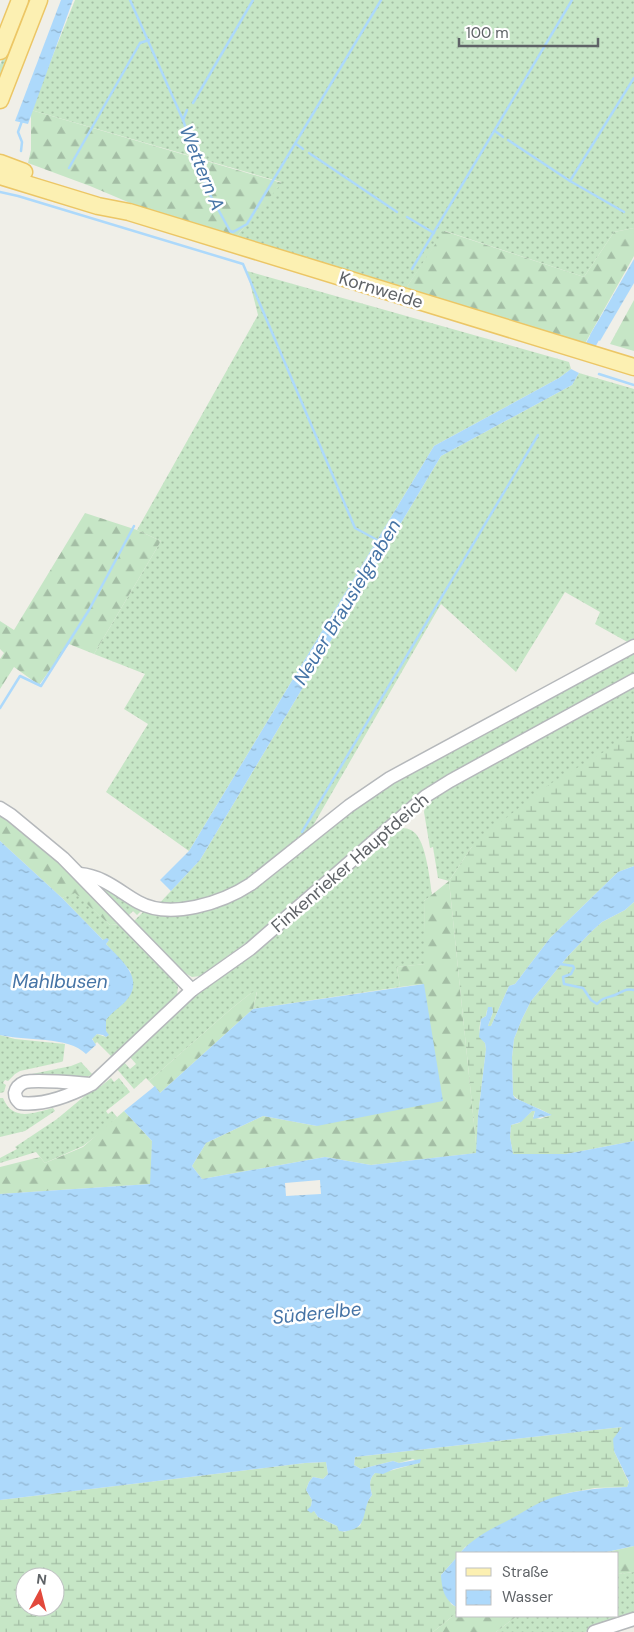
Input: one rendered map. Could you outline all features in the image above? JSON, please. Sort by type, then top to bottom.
[{"type":"main road","points":[[0,51],[20,0]]},
{"type":"main road","points":[[0,100],[39,0]]},
{"type":"main road","points":[[0,151],[23,172]]},
{"type":"main road","name":"Kornweide","points":[[0,163],[100,198],[129,212]]},
{"type":"main road","name":"Kornweide","points":[[0,176],[98,206],[129,212],[634,367]]},
{"type":"street","name":"Finkenrieker Hauptdeich","points":[[80,874],[97,877],[138,902],[154,909],[188,908],[218,900],[251,884],[349,806],[390,778],[634,646]]},
{"type":"street","name":"Finkenrieker Hauptdeich","points":[[92,1084],[30,1081],[19,1086],[15,1095],[16,1100],[20,1103],[37,1103],[75,1093],[92,1084],[192,990],[250,949],[426,796],[634,680]]},
{"type":"street","points":[[0,808],[64,858],[192,990]]},
{"type":"street","points":[[594,1632],[634,1619]]},
{"type":"green space","points":[[25,0],[33,0],[0,87],[0,65]]},
{"type":"green space","points":[[75,0],[634,0],[634,228],[614,232],[584,277],[445,231],[404,291],[237,236],[281,182],[31,110]]},
{"type":"green space","points":[[31,110],[282,183],[235,238],[142,208],[28,163],[31,150]]},
{"type":"green space","points":[[634,228],[634,256],[583,347],[404,291],[444,231],[584,277],[614,232]]},
{"type":"green space","points":[[247,271],[569,362],[571,369],[559,378],[434,446],[189,851],[106,792],[148,724],[124,709],[145,674],[94,654],[161,541],[137,530],[258,315]]},
{"type":"green space","points":[[634,300],[634,351],[610,344]]},
{"type":"green space","points":[[579,373],[634,389],[634,640],[631,644],[595,624],[600,612],[565,592],[516,672],[441,604],[303,843],[218,900],[154,909],[200,860],[441,456],[572,385]]},
{"type":"green space","points":[[85,513],[137,530],[161,541],[94,654],[69,644],[39,685],[14,667],[0,689],[0,659],[4,653],[0,649],[0,621],[14,630]]},
{"type":"green space","points":[[634,649],[634,675],[393,816],[257,935],[200,976],[192,977],[183,972],[181,973],[132,923],[146,909],[211,906],[356,805],[419,767],[468,743]]},
{"type":"green space","points":[[634,684],[634,735],[471,848],[449,881],[438,878],[433,847],[430,848],[424,812],[426,801]]},
{"type":"green space","points":[[634,734],[634,866],[618,872],[550,938],[515,984],[509,986],[491,1026],[488,1026],[493,1012],[487,1010],[486,1016],[481,1019],[481,1038],[485,1043],[486,1049],[478,1116],[477,1153],[449,881],[471,848],[493,828],[550,784]]},
{"type":"green space","points":[[0,815],[54,855],[120,924],[110,925],[75,893],[62,898],[0,841]]},
{"type":"green space","points":[[396,829],[412,831],[419,838],[427,862],[432,895],[424,901],[426,964],[397,967],[400,987],[253,1009],[257,992],[251,993],[149,1081],[146,1078],[134,1089],[116,1068],[124,1062],[130,1069],[136,1064],[130,1057],[174,1013]]},
{"type":"green space","points":[[449,881],[477,1153],[371,1165],[325,1157],[202,1179],[192,1166],[206,1143],[263,1116],[317,1126],[423,984],[400,987],[397,967],[425,964],[424,901]]},
{"type":"green space","points":[[96,882],[144,908],[137,915],[133,911],[127,917]]},
{"type":"green space","points":[[75,892],[110,925],[120,924],[174,980],[178,987],[177,995],[112,1057],[97,1042],[95,1044],[92,1038],[97,1034],[106,1037],[108,1035],[106,1020],[131,972],[106,944],[109,940],[103,940],[62,898]]},
{"type":"green space","points":[[634,902],[634,1141],[566,1154],[513,1154],[510,1137],[511,1125],[519,1123],[532,1111],[535,1111],[533,1117],[540,1119],[551,1115],[520,1101],[513,1095],[512,1057],[514,1039],[522,1019],[531,1001],[568,956],[602,922],[625,910]]},
{"type":"green space","points":[[257,991],[253,1009],[160,1093],[149,1081],[231,1009],[251,993]]},
{"type":"green space","points":[[0,1035],[15,1039],[65,1044],[63,1061],[20,1071],[8,1081],[5,1080],[3,1083],[6,1085],[4,1092],[0,1093]]},
{"type":"green space","points":[[81,1062],[92,1074],[86,1078],[32,1074],[71,1066]]},
{"type":"green space","points":[[111,1078],[114,1082],[119,1078],[130,1092],[106,1111],[108,1114],[112,1111],[117,1117],[108,1127],[83,1146],[45,1163],[36,1152],[0,1163],[0,1158],[17,1149],[15,1147],[57,1119],[99,1084],[101,1086]]},
{"type":"green space","points":[[0,1098],[3,1098],[7,1106],[18,1113],[31,1113],[53,1108],[55,1111],[25,1131],[0,1137]]},
{"type":"green space","points":[[124,1111],[152,1141],[151,1184],[0,1194],[0,1167],[40,1157],[45,1163],[83,1147]]},
{"type":"green space","points":[[622,1427],[614,1451],[629,1483],[627,1487],[595,1488],[568,1493],[542,1502],[465,1547],[461,1552],[456,1552],[456,1558],[441,1575],[451,1604],[456,1607],[456,1614],[433,1632],[0,1632],[0,1500],[326,1462],[328,1474],[323,1479],[313,1477],[306,1490],[312,1500],[311,1506],[318,1517],[337,1526],[344,1532],[360,1526],[366,1506],[372,1495],[370,1481],[375,1473],[420,1463],[413,1459],[399,1463],[393,1461],[361,1469],[354,1465],[355,1457]]},
{"type":"green space","points":[[634,1546],[634,1572],[619,1574],[619,1552],[607,1552]]},
{"type":"green space","points":[[634,1572],[634,1615],[585,1632],[496,1632],[516,1617],[619,1617],[619,1574]]},
{"type":"green space","points":[[456,1614],[456,1617],[516,1617],[496,1632],[433,1632]]},
{"type":"water","points":[[61,0],[73,0],[28,124],[15,121]]},
{"type":"water","points":[[634,259],[634,283],[600,341],[590,335]]},
{"type":"water","points":[[571,369],[579,373],[572,385],[441,456],[200,860],[171,891],[160,880],[189,851],[434,446],[559,378]]},
{"type":"water","name":"Mahlbusen","points":[[0,841],[62,898],[103,940],[107,938],[109,940],[106,944],[130,971],[133,986],[130,995],[106,1020],[106,1031],[109,1035],[106,1037],[97,1034],[92,1039],[96,1045],[86,1054],[69,1044],[0,1035]]},
{"type":"water","name":"Süderelbe","points":[[634,866],[634,902],[625,910],[602,922],[568,956],[531,1001],[522,1019],[514,1039],[512,1057],[513,1095],[515,1098],[552,1115],[533,1119],[535,1111],[532,1111],[521,1122],[511,1125],[510,1137],[513,1154],[566,1154],[634,1141],[634,1546],[607,1552],[461,1552],[482,1535],[551,1498],[572,1492],[627,1487],[629,1482],[614,1451],[613,1439],[622,1427],[355,1457],[354,1465],[361,1469],[393,1461],[399,1463],[421,1459],[420,1463],[394,1469],[383,1474],[375,1473],[370,1481],[372,1495],[361,1523],[354,1529],[345,1531],[339,1531],[337,1526],[318,1517],[314,1511],[311,1513],[307,1510],[311,1506],[312,1500],[306,1490],[309,1482],[313,1477],[323,1479],[328,1474],[326,1462],[0,1500],[0,1194],[150,1184],[152,1141],[124,1111],[155,1086],[160,1093],[253,1009],[424,984],[443,1101],[317,1126],[263,1116],[206,1143],[192,1166],[202,1179],[325,1157],[371,1165],[476,1153],[478,1116],[486,1049],[485,1043],[479,1037],[481,1019],[486,1016],[488,1007],[492,1007],[493,1012],[488,1026],[491,1026],[509,986],[515,984],[550,938],[618,872]]},
{"type":"water","points":[[456,1558],[456,1607],[445,1594],[441,1575]]},
{"type":"pier","points":[[320,1180],[321,1194],[286,1196],[285,1183]]},
{"type":"waterway","name":"Wettern A","points":[[130,0],[183,120],[208,191],[230,231],[233,232],[247,224],[381,0]]},
{"type":"waterway","points":[[193,103],[253,0]]},
{"type":"waterway","points":[[412,269],[572,0]]},
{"type":"waterway","points":[[69,168],[140,43],[149,40]]},
{"type":"waterway","points":[[570,181],[634,78]]},
{"type":"waterway","name":"Wettern A","points":[[183,120],[187,110]]},
{"type":"waterway","points":[[21,151],[22,142],[18,132],[22,121]]},
{"type":"waterway","points":[[495,131],[503,137]]},
{"type":"waterway","points":[[508,140],[570,181],[624,212]]},
{"type":"waterway","points":[[296,144],[303,149]]},
{"type":"waterway","points":[[309,153],[397,212]]},
{"type":"waterway","points":[[0,192],[243,264],[355,528],[379,541]]},
{"type":"waterway","points":[[407,217],[434,233]]},
{"type":"waterway","name":"Neuer Brausielgraben","points":[[590,346],[600,328]]},
{"type":"waterway","points":[[599,374],[634,385]]},
{"type":"waterway","points":[[302,832],[538,435]]},
{"type":"waterway","points":[[0,708],[20,676],[41,686],[89,610],[134,526]]},
{"type":"waterway","points":[[560,964],[573,966],[574,968],[571,974],[563,977],[564,984],[583,988],[591,1000],[597,1004],[603,999],[624,991],[634,990]]}]
